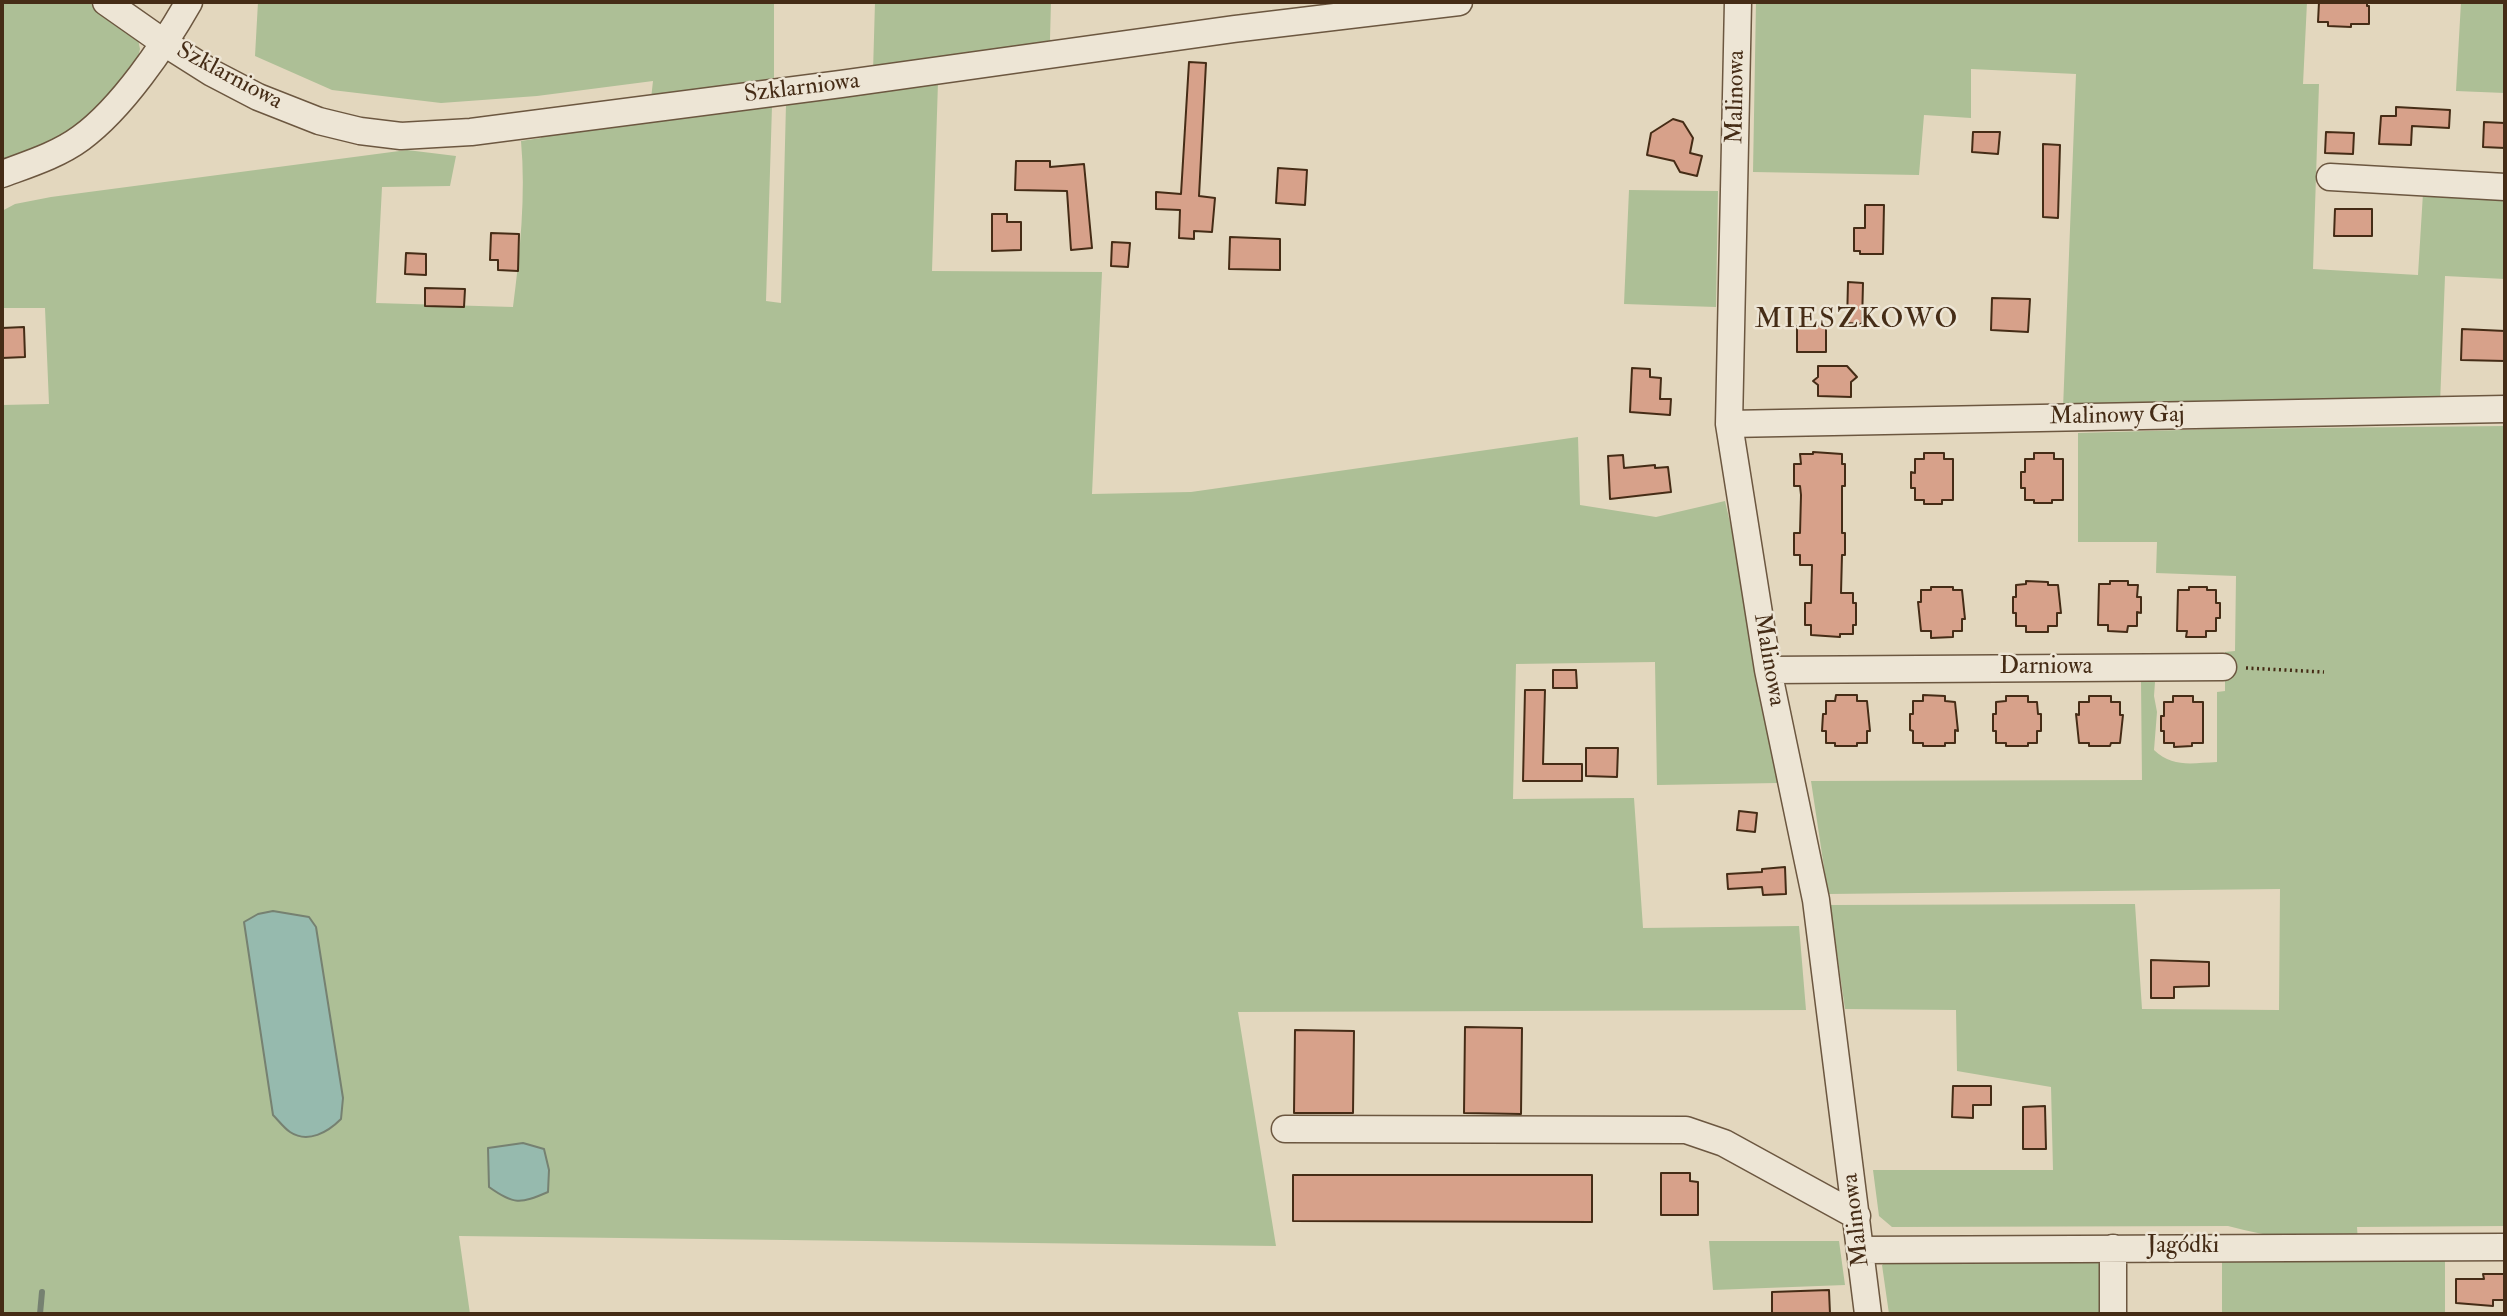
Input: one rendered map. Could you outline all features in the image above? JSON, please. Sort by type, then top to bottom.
[{"type":"street","name":"Szklarniowa","points":[[106,2],[212,73],[258,97],[319,121],[360,131],[401,136],[434,136],[841,84],[1234,29],[1459,2]]},
{"type":"street","points":[[2,174],[54,154],[81,138],[106,116],[131,88],[189,2]]},
{"type":"street","name":"Malinowa","points":[[1738,2],[1729,424],[1768,670],[1816,900],[1868,1314]]},
{"type":"street","points":[[2330,177],[2505,187]]},
{"type":"street","name":"Malinowy Gaj","points":[[1729,424],[2505,409]]},
{"type":"street","name":"Darniowa","points":[[1768,670],[2223,667]]},
{"type":"street","points":[[1285,1129],[1686,1130],[1724,1143],[1857,1216]]},
{"type":"street","name":"Jagódki","points":[[1860,1250],[2505,1247]]},
{"type":"street","points":[[2113,1248],[2113,1314]]},
{"type":"path","points":[[2223,667],[2324,672]]},
{"type":"green space","points":[[2,2],[88,2],[131,31],[138,39],[140,49],[137,61],[97,111],[55,141],[2,163]]},
{"type":"green space","points":[[258,2],[774,2],[774,85],[651,99],[653,81],[537,96],[441,103],[332,90],[255,56]]},
{"type":"green space","points":[[875,2],[1051,2],[1050,39],[1055,48],[873,72]]},
{"type":"green space","points":[[1756,2],[2307,2],[2303,84],[2319,84],[2313,269],[2418,275],[2423,193],[2505,197],[2505,279],[2445,276],[2440,404],[2063,409],[2076,74],[1971,69],[1971,118],[1924,115],[1919,175],[1753,172]]},
{"type":"green space","points":[[2461,2],[2505,2],[2505,93],[2456,91]]},
{"type":"green space","points":[[938,82],[932,271],[1102,272],[1092,494],[1191,492],[1578,437],[1580,505],[1656,517],[1725,501],[1752,618],[1778,783],[1657,785],[1655,662],[1516,664],[1513,799],[1634,798],[1643,928],[1799,926],[1806,1010],[1238,1012],[1276,1246],[459,1236],[470,1314],[2,1314],[2,405],[49,404],[45,308],[2,308],[2,211],[15,204],[51,197],[407,150],[456,156],[450,186],[382,187],[376,303],[513,307],[523,203],[521,141],[541,138],[541,131],[772,106],[766,301],[781,303],[786,104]]},
{"type":"green space","points":[[1629,190],[1718,191],[1716,307],[1624,304]]},
{"type":"green space","points":[[2505,426],[2505,1226],[2357,1227],[2358,1241],[2292,1238],[2228,1226],[1892,1227],[1879,1216],[1873,1170],[2053,1170],[2051,1087],[1957,1071],[1956,1010],[1845,1009],[1830,905],[2135,904],[2142,1009],[2279,1010],[2280,889],[1828,894],[1811,781],[2142,780],[2141,681],[2155,682],[2157,712],[2154,750],[2176,762],[2217,762],[2217,692],[2225,691],[2225,652],[2235,651],[2236,576],[2156,573],[2157,542],[2078,542],[2078,433]]},
{"type":"green space","points":[[1709,1241],[1839,1241],[1845,1285],[1713,1290]]},
{"type":"green space","points":[[2445,1254],[2445,1314],[2222,1314],[2222,1255]]},
{"type":"green space","points":[[2095,1255],[2103,1263],[2103,1314],[1889,1314],[1882,1265],[1894,1256]]},
{"type":"water","points":[[273,911],[309,917],[316,927],[343,1098],[341,1119],[324,1132],[311,1137],[290,1132],[273,1115],[244,922],[258,914]]},
{"type":"water","points":[[523,1143],[544,1149],[549,1170],[548,1192],[517,1201],[489,1187],[488,1148]]},
{"type":"building","points":[[2319,2],[2367,2],[2369,24],[2351,24],[2351,27],[2328,26],[2328,22],[2318,22]]},
{"type":"building","points":[[1189,62],[1206,63],[1199,196],[1215,198],[1212,232],[1194,231],[1194,239],[1179,238],[1180,210],[1156,209],[1156,192],[1181,194]]},
{"type":"building","points":[[2396,107],[2450,110],[2449,128],[2412,126],[2411,145],[2379,144],[2381,116],[2396,116]]},
{"type":"building","points":[[1673,119],[1683,122],[1693,138],[1690,153],[1702,156],[1697,176],[1680,172],[1674,161],[1647,155],[1651,133]]},
{"type":"building","points":[[2484,122],[2505,123],[2505,148],[2483,147]]},
{"type":"building","points":[[1973,132],[2000,132],[1998,154],[1972,152]]},
{"type":"building","points":[[2326,132],[2354,133],[2353,154],[2325,153]]},
{"type":"building","points":[[2043,144],[2060,145],[2058,218],[2043,217]]},
{"type":"building","points":[[1016,161],[1050,161],[1050,167],[1084,164],[1092,248],[1071,250],[1067,191],[1015,190]]},
{"type":"building","points":[[1278,168],[1307,170],[1305,205],[1276,203]]},
{"type":"building","points":[[1865,205],[1884,205],[1883,254],[1860,254],[1860,251],[1854,251],[1854,228],[1865,228]]},
{"type":"building","points":[[2335,209],[2372,209],[2372,236],[2334,236]]},
{"type":"building","points":[[992,214],[1007,214],[1007,222],[1021,222],[1021,250],[992,251]]},
{"type":"building","points":[[491,233],[519,234],[518,271],[498,270],[498,260],[490,260]]},
{"type":"building","points":[[1230,237],[1280,239],[1280,270],[1229,269]]},
{"type":"building","points":[[1112,242],[1130,243],[1128,267],[1111,266]]},
{"type":"building","points":[[406,253],[426,254],[426,275],[405,274]]},
{"type":"building","points":[[1848,282],[1863,283],[1862,324],[1847,323]]},
{"type":"building","points":[[425,288],[465,289],[464,307],[425,306]]},
{"type":"building","points":[[1992,298],[2030,299],[2028,332],[1991,330]]},
{"type":"building","points":[[1797,326],[1826,326],[1826,352],[1797,352]]},
{"type":"building","points":[[24,327],[25,357],[2,358],[2,328]]},
{"type":"building","points":[[2462,329],[2505,331],[2505,361],[2461,360]]},
{"type":"building","points":[[1818,366],[1847,366],[1857,377],[1851,382],[1851,397],[1818,396],[1818,385],[1813,381],[1818,377]]},
{"type":"building","points":[[1632,368],[1650,369],[1650,377],[1661,378],[1660,399],[1671,399],[1670,415],[1630,412]]},
{"type":"building","points":[[1924,453],[1944,453],[1944,459],[1953,459],[1953,500],[1942,500],[1942,504],[1924,504],[1924,500],[1915,500],[1915,488],[1911,488],[1911,472],[1915,473],[1915,459],[1924,459]]},
{"type":"building","points":[[2034,453],[2054,453],[2054,459],[2063,459],[2063,500],[2034,503],[2034,500],[2025,500],[2025,488],[2021,488],[2021,472],[2025,472],[2025,459],[2034,459]]},
{"type":"building","points":[[1800,454],[1842,454],[1842,464],[1845,464],[1842,533],[1845,533],[1845,555],[1842,555],[1841,593],[1853,593],[1856,625],[1853,625],[1853,634],[1840,634],[1840,637],[1811,635],[1811,625],[1805,625],[1805,603],[1811,603],[1812,565],[1800,565],[1800,555],[1794,555],[1794,533],[1800,533],[1801,495],[1800,486],[1794,486],[1794,464],[1801,464]]},
{"type":"building","points":[[1623,455],[1624,468],[1655,465],[1655,468],[1668,467],[1671,492],[1610,499],[1608,456]]},
{"type":"building","points":[[2026,581],[2058,585],[2061,613],[2057,613],[2057,626],[2048,626],[2048,632],[2026,632],[2026,626],[2016,626],[2013,597],[2016,597],[2016,585],[2026,584]]},
{"type":"building","points":[[2110,581],[2128,581],[2128,585],[2138,585],[2137,597],[2141,597],[2141,613],[2137,612],[2137,626],[2128,626],[2127,632],[2108,631],[2108,625],[2098,625],[2099,584],[2110,584]]},
{"type":"building","points":[[1931,587],[1953,587],[1953,590],[1962,590],[1965,619],[1962,619],[1962,631],[1953,631],[1953,637],[1931,638],[1931,631],[1921,631],[1918,602],[1921,602],[1921,590],[1931,590]]},
{"type":"building","points":[[2189,587],[2216,590],[2216,603],[2220,603],[2220,618],[2216,618],[2216,631],[2206,631],[2206,637],[2186,637],[2187,631],[2177,631],[2178,590],[2189,590]]},
{"type":"building","points":[[1553,670],[1576,670],[1577,688],[1553,688]]},
{"type":"building","points":[[1525,690],[1545,690],[1543,764],[1582,764],[1582,781],[1523,781]]},
{"type":"building","points":[[1836,695],[1857,695],[1857,701],[1867,701],[1870,731],[1867,731],[1867,743],[1835,746],[1835,743],[1826,743],[1826,731],[1822,731],[1823,714],[1826,714],[1826,701],[1835,701]]},
{"type":"building","points":[[1923,695],[1945,696],[1945,701],[1955,702],[1958,731],[1955,730],[1955,743],[1923,746],[1923,743],[1913,743],[1910,714],[1913,714],[1913,701],[1923,701]]},
{"type":"building","points":[[2006,696],[2028,696],[2028,702],[2037,702],[2038,714],[2041,714],[2041,731],[2037,731],[2037,743],[2028,743],[2028,746],[2006,746],[2006,743],[1996,743],[1993,714],[1996,714],[1996,702],[2006,701]]},
{"type":"building","points":[[2089,696],[2111,696],[2111,702],[2120,702],[2120,715],[2123,715],[2120,743],[2089,746],[2089,743],[2079,743],[2076,714],[2079,715],[2079,702],[2089,702]]},
{"type":"building","points":[[2173,696],[2193,696],[2193,702],[2203,702],[2203,743],[2174,747],[2174,743],[2164,743],[2161,716],[2164,716],[2164,702],[2173,702]]},
{"type":"building","points":[[1586,748],[1618,748],[1617,777],[1586,776]]},
{"type":"building","points":[[1739,811],[1757,813],[1755,832],[1737,830]]},
{"type":"building","points":[[1785,867],[1786,894],[1763,895],[1762,887],[1728,889],[1727,874],[1762,872],[1762,869]]},
{"type":"building","points":[[2151,960],[2209,962],[2209,986],[2174,987],[2174,998],[2151,998]]},
{"type":"building","points":[[1465,1027],[1522,1028],[1521,1114],[1464,1113]]},
{"type":"building","points":[[1295,1030],[1354,1031],[1353,1113],[1294,1113]]},
{"type":"building","points":[[1953,1086],[1991,1086],[1991,1105],[1973,1105],[1973,1118],[1952,1117]]},
{"type":"building","points":[[2045,1106],[2046,1149],[2023,1149],[2023,1107]]},
{"type":"building","points":[[1661,1173],[1690,1173],[1690,1181],[1698,1182],[1698,1215],[1661,1215]]},
{"type":"building","points":[[1293,1175],[1592,1175],[1592,1222],[1293,1221]]},
{"type":"building","points":[[2483,1274],[2505,1274],[2505,1300],[2493,1300],[2493,1306],[2456,1303],[2456,1279],[2484,1279]]},
{"type":"building","points":[[1829,1290],[1830,1314],[1772,1314],[1772,1292]]},
{"type":"waterway","points":[[40,1314],[42,1292]]},
{"type":"district","name":"MIESZKOWO","points":[[1857,321]]}]
